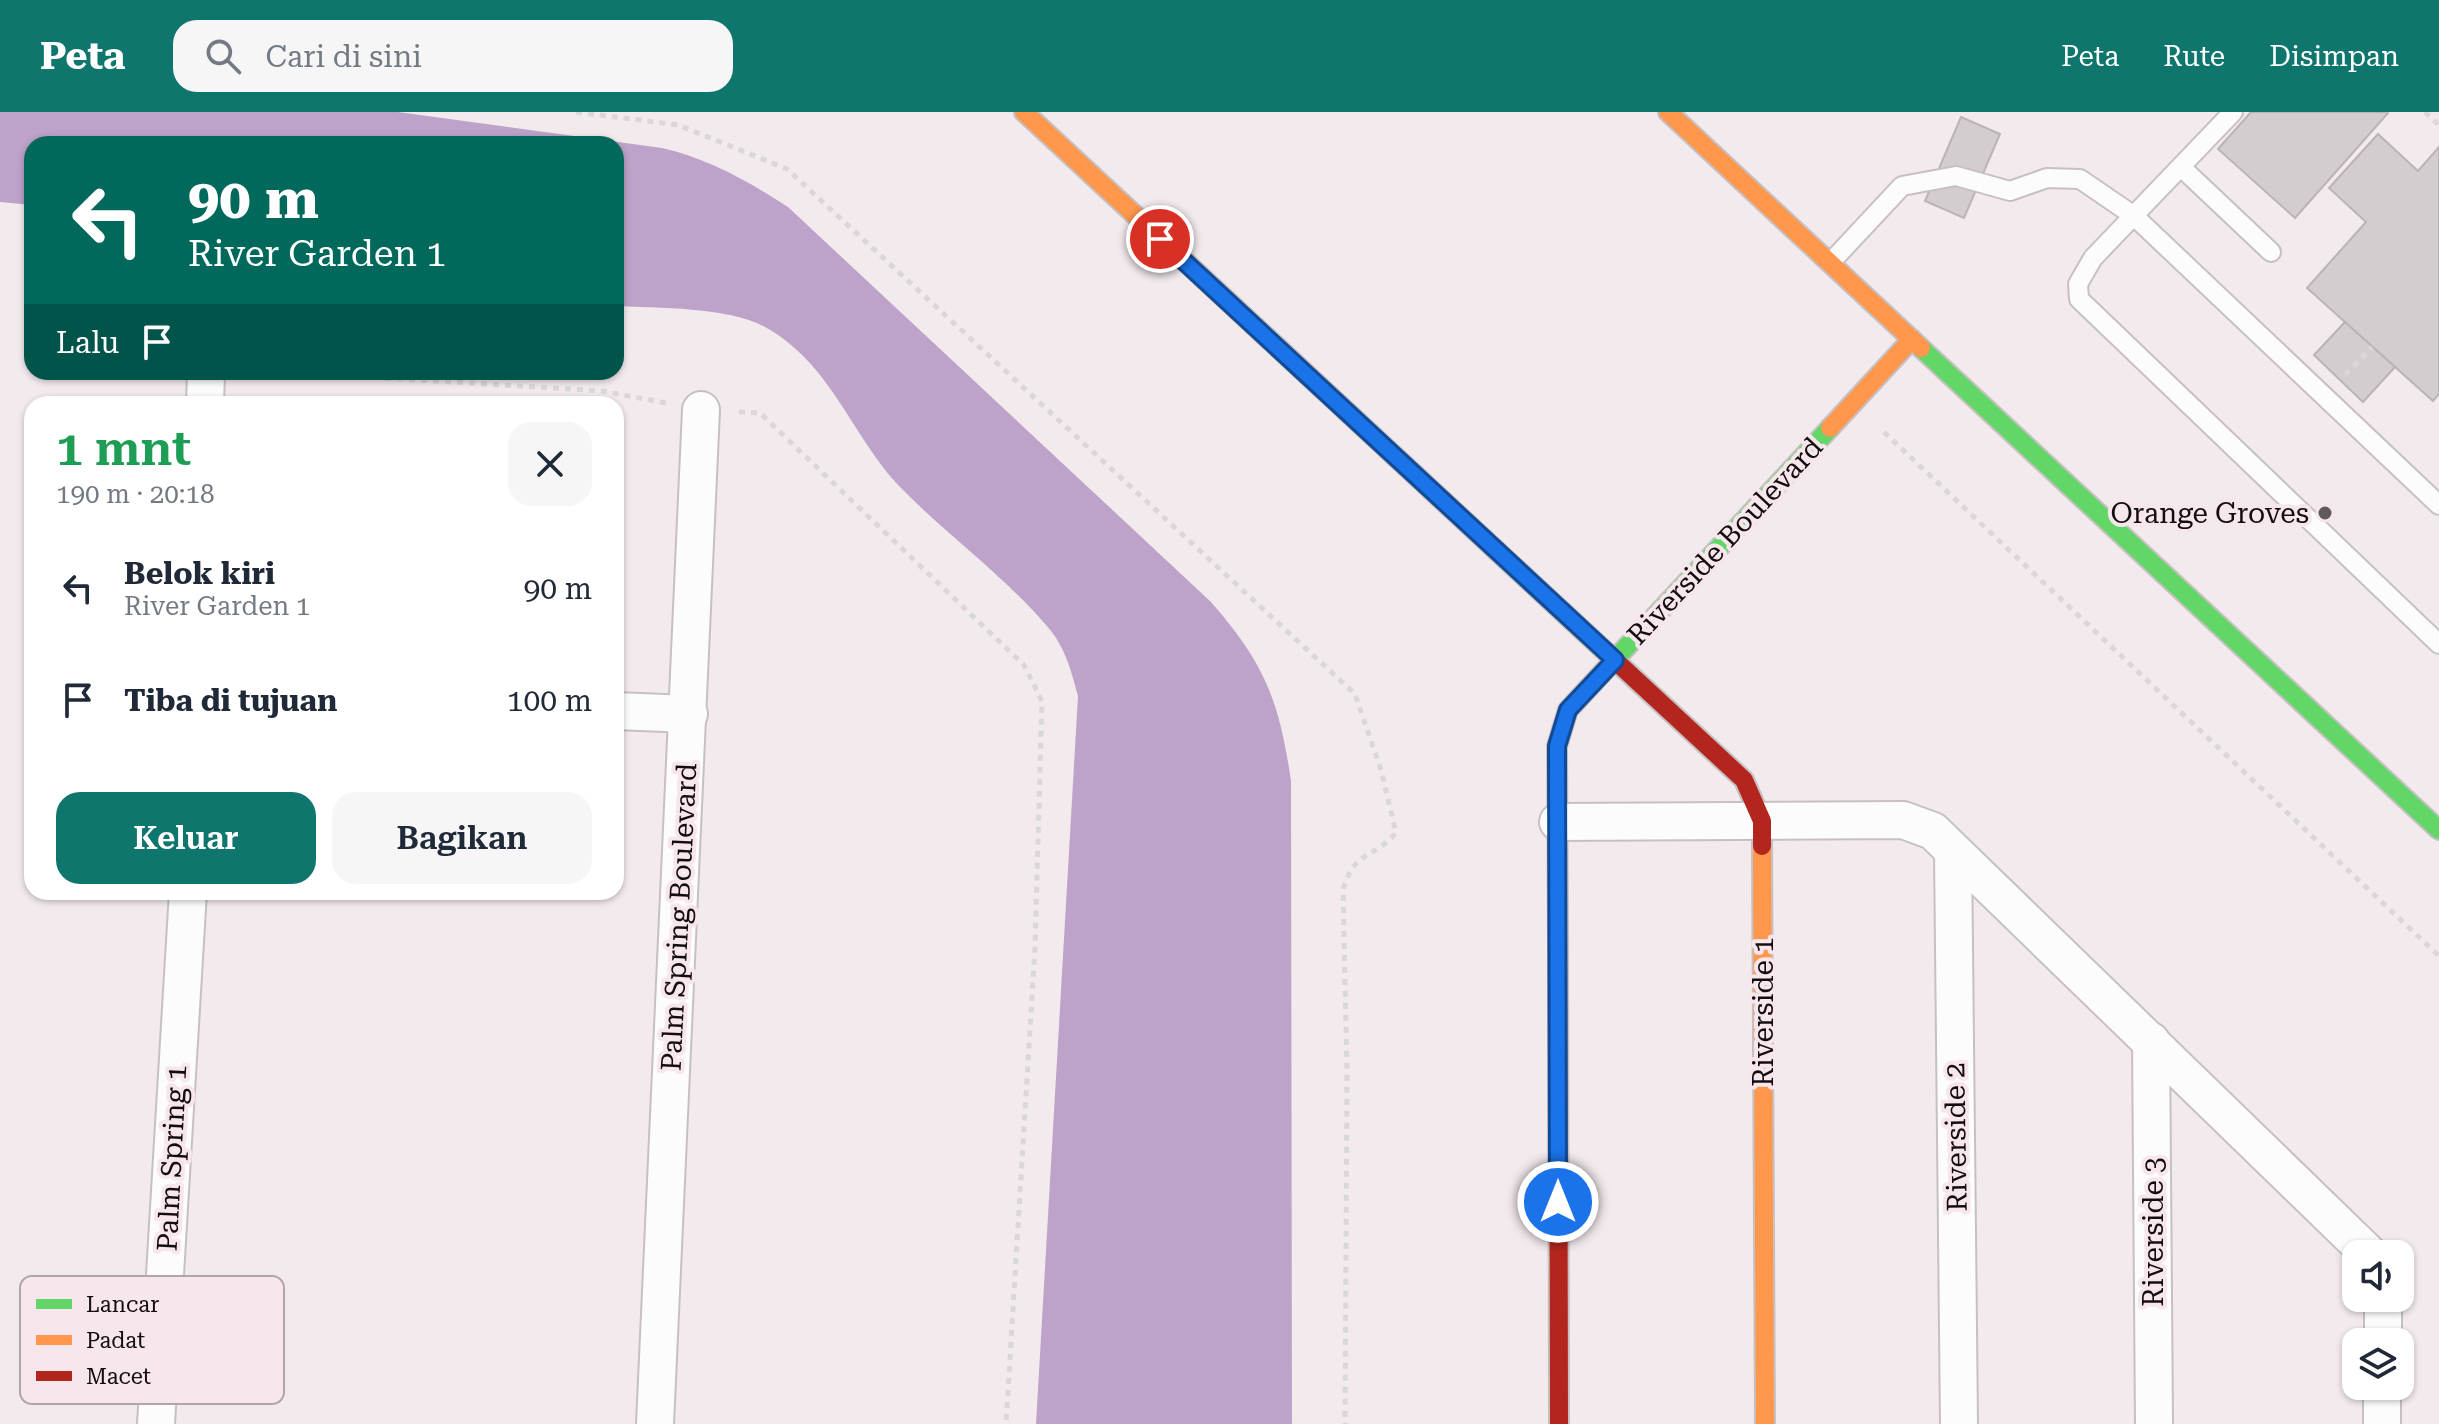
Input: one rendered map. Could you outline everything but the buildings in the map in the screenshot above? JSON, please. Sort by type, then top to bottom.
[{"type":"street","name":"Riverside 1","points":[[1024,112],[1744,780],[1762,821],[1765,1424]]},
{"type":"street","points":[[1668,112],[2439,830]]},
{"type":"street","name":"Riverside Boulevard","points":[[1559,1424],[1557,746],[1568,710],[1912,339]]},
{"type":"street","name":"Palm Spring Boulevard","points":[[655,1424],[701,410]]},
{"type":"street","points":[[624,711],[689,714]]},
{"type":"street","points":[[1558,822],[1903,820],[1933,831],[2355,1240]]},
{"type":"street","name":"Riverside 2","points":[[1953,851],[1959,1424]]},
{"type":"street","name":"Palm Spring 1","points":[[165,1276],[188,900]]},
{"type":"street","name":"Riverside 3","points":[[2151,1041],[2154,1424]]},
{"type":"street","points":[[2382,1400],[2382,1424]]},
{"type":"street","name":"Palm Spring 1","points":[[156,1424],[157,1404]]},
{"type":"lane","points":[[2233,112],[2082,273],[2079,299],[2439,644]]},
{"type":"lane","points":[[2181,167],[2271,252]]},
{"type":"lane","points":[[1830,263],[1902,186],[1956,176],[2010,191],[2047,178],[2080,179],[2134,216],[2439,505]]},
{"type":"path","points":[[576,112],[678,125],[787,169],[1355,694],[1381,770],[1396,833],[1383,848],[1365,854],[1349,868],[1343,890],[1347,1071],[1345,1424]]},
{"type":"path","points":[[2425,112],[2439,125]]},
{"type":"path","points":[[2326,397],[2372,347]]},
{"type":"path","points":[[419,380],[603,391],[701,410],[760,413],[1024,665],[1039,691],[1044,737],[1035,947],[1006,1424]]},
{"type":"path","points":[[1852,403],[2439,956]]},
{"type":"shaded area","points":[[0,112],[398,112],[574,136],[24,136],[24,204],[0,202]]},
{"type":"shaded area","points":[[624,143],[662,148],[712,165],[788,207],[1211,602],[1257,665],[1275,705],[1291,781],[1292,1424],[1036,1424],[1078,696],[1070,668],[1053,633],[1029,607],[901,488],[807,360],[788,342],[750,320],[693,310],[624,306]]},
{"type":"traffic: fast","points":[[1921,348],[2439,830]]},
{"type":"traffic: fast","points":[[1558,937],[1557,746],[1568,710],[1830,428]]},
{"type":"traffic: slow","points":[[1024,112],[1498,552]]},
{"type":"traffic: slow","points":[[1668,112],[1921,348]]},
{"type":"traffic: slow","points":[[1830,428],[1912,339]]},
{"type":"traffic: slow","points":[[1762,846],[1765,1424]]},
{"type":"traffic: jam","points":[[1498,552],[1744,780],[1762,821],[1762,846]]},
{"type":"traffic: jam","points":[[1558,937],[1559,1424]]},
{"type":"place","name":"Orange Groves","points":[[2325,513]]},
{"type":"route","points":[[1160,239],[1615,660],[1568,710],[1557,746],[1558,1202]]}]
